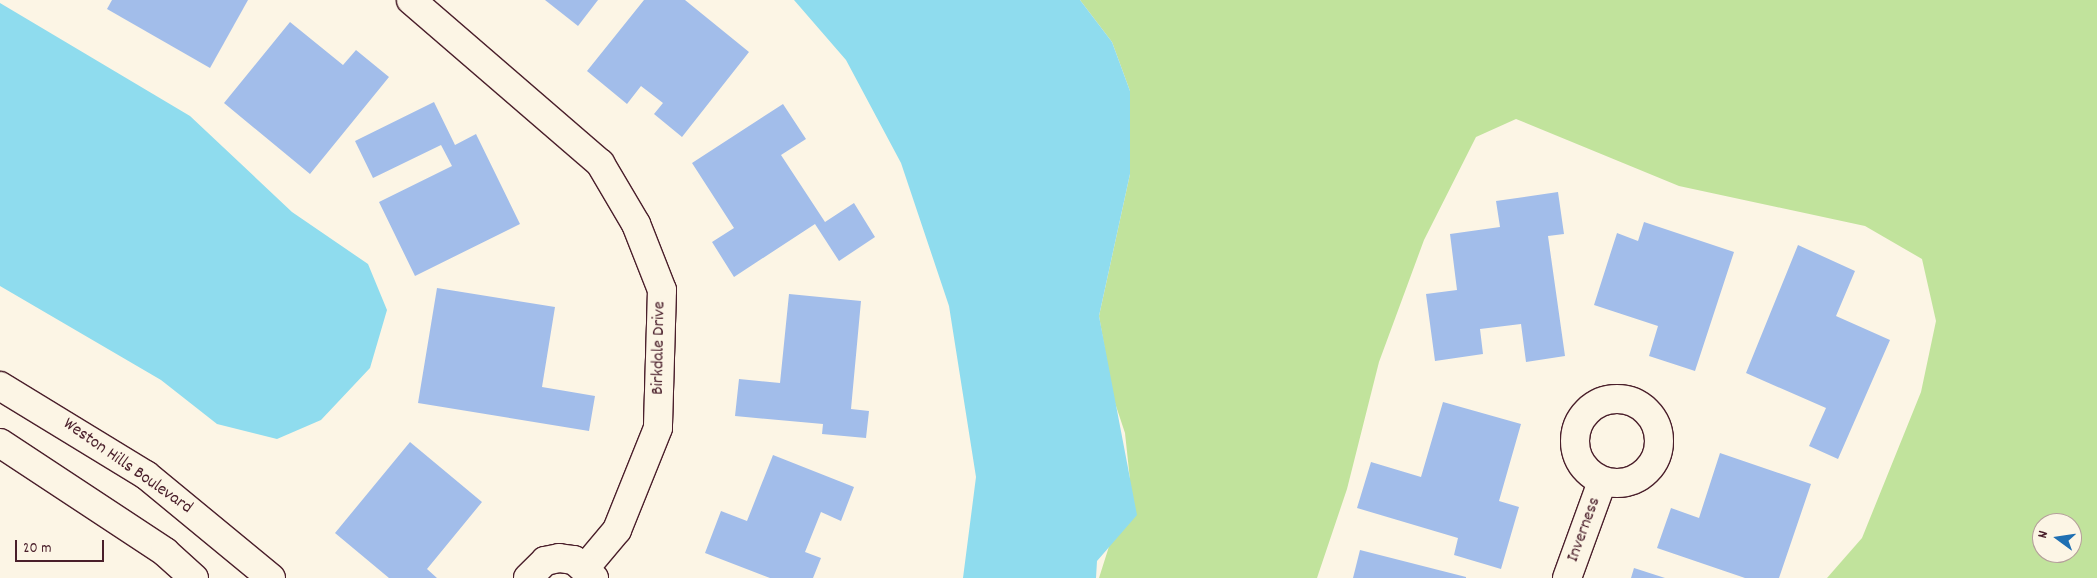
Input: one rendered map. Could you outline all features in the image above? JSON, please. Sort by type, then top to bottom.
[{"type":"street","name":"Birkdale Drive","points":[[411,0],[600,163],[636,224],[662,290],[658,428],[617,530],[590,573],[559,558],[545,561],[528,578]]},
{"type":"street","name":"Weston Hills Boulevard","points":[[0,386],[146,475],[271,578]]},
{"type":"street","points":[[0,444],[165,552],[194,578]]},
{"type":"street","name":"Inverness","points":[[1567,578],[1602,482]]},
{"type":"green space","points":[[1080,0],[2097,0],[2097,578],[1827,578],[1862,538],[1921,392],[1936,321],[1922,259],[1865,226],[1679,186],[1516,119],[1476,137],[1424,240],[1379,362],[1347,489],[1317,578],[1099,578],[1130,480],[1125,433],[1113,397],[1099,316],[1130,174],[1130,91],[1112,42]]},
{"type":"water","points":[[794,0],[1080,0],[1112,42],[1130,91],[1130,174],[1099,316],[1137,515],[1097,561],[1096,578],[963,578],[976,477],[949,306],[901,163],[846,60]]},
{"type":"water","points":[[0,3],[190,116],[292,212],[368,264],[387,310],[370,368],[321,420],[277,439],[217,424],[161,380],[0,286]]},
{"type":"building","points":[[112,0],[248,0],[210,68],[107,9]]},
{"type":"building","points":[[545,0],[598,0],[578,26]]},
{"type":"building","points":[[644,0],[685,0],[749,52],[682,137],[654,114],[663,103],[641,86],[627,104],[587,71]]},
{"type":"building","points":[[290,22],[343,65],[356,50],[389,77],[310,174],[224,103]]},
{"type":"building","points":[[434,102],[455,145],[476,134],[520,224],[415,276],[379,202],[452,166],[441,145],[373,178],[355,141]]},
{"type":"building","points":[[783,104],[806,139],[781,155],[825,222],[854,203],[875,237],[839,261],[815,224],[734,277],[712,242],[734,228],[692,163]]},
{"type":"building","points":[[1558,192],[1564,234],[1548,236],[1565,356],[1526,362],[1521,324],[1480,329],[1483,354],[1435,361],[1426,294],[1457,290],[1450,234],[1500,227],[1496,201]]},
{"type":"building","points":[[1644,222],[1734,252],[1695,371],[1649,356],[1658,326],[1594,305],[1617,233],[1638,241]]},
{"type":"building","points":[[1798,245],[1855,271],[1836,316],[1890,340],[1838,459],[1809,446],[1826,408],[1746,373]]},
{"type":"building","points":[[437,288],[555,307],[542,387],[595,396],[589,431],[418,403]]},
{"type":"building","points":[[789,294],[861,301],[851,409],[869,411],[866,438],[822,434],[823,424],[735,416],[739,379],[780,383]]},
{"type":"building","points":[[1443,402],[1521,424],[1499,501],[1519,507],[1501,569],[1454,555],[1458,538],[1357,508],[1371,462],[1421,477]]},
{"type":"building","points":[[410,442],[482,502],[427,569],[437,578],[389,578],[335,533]]},
{"type":"building","points":[[1720,453],[1811,484],[1779,578],[1745,578],[1657,548],[1671,508],[1699,518]]},
{"type":"building","points":[[773,455],[854,487],[841,521],[821,512],[805,552],[821,558],[813,578],[770,578],[705,553],[721,511],[747,521]]},
{"type":"building","points":[[1360,550],[1466,577],[1466,578],[1353,578]]},
{"type":"building","points":[[1634,568],[1665,578],[1631,578]]}]
